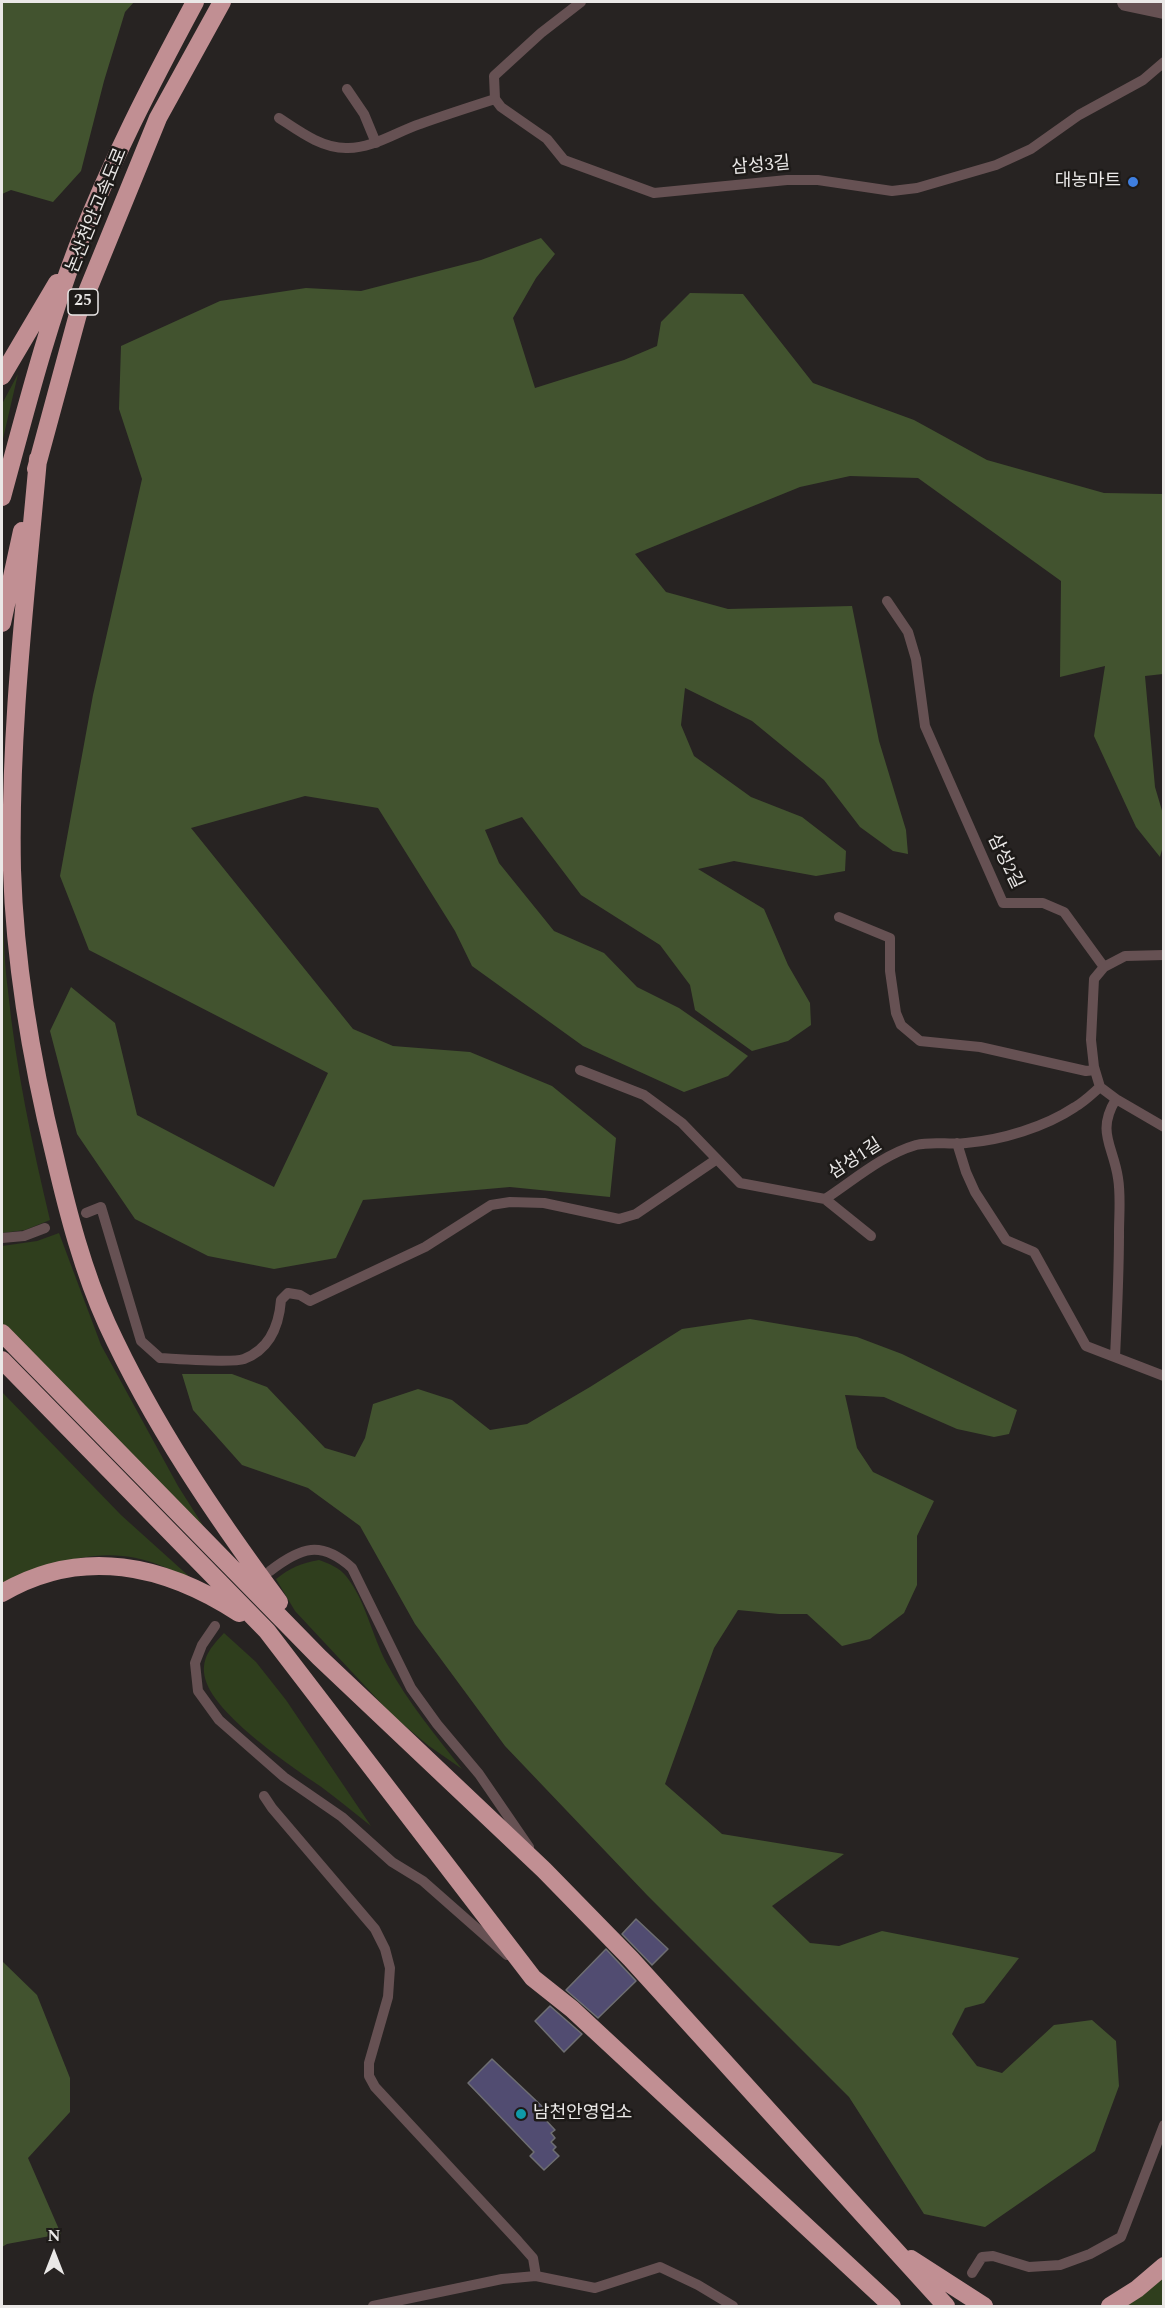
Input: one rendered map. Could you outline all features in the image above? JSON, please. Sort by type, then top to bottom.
[{"type":"highway","name":"논산천안고속도로","points":[[2,497],[48,331],[77,248],[136,113],[195,2]]},
{"type":"highway","name":"논산천안고속도로","points":[[2,623],[38,459],[78,314],[158,118],[222,2]]},
{"type":"highway","points":[[2,376],[77,248]]},
{"type":"highway","points":[[38,459],[14,743],[12,872],[16,928],[27,1015],[36,1076],[47,1126],[74,1231],[91,1283],[106,1322],[130,1372],[190,1476],[222,1525],[319,1657]]},
{"type":"highway","points":[[2,1333],[319,1657],[544,1870],[631,1959],[946,2307]]},
{"type":"highway","points":[[2,1360],[267,1631],[533,1978],[572,2009],[892,2307]]},
{"type":"highway","points":[[2,1593],[46,1573],[83,1566],[115,1566],[143,1570],[172,1578],[199,1590],[267,1631]]},
{"type":"highway","points":[[886,2243],[984,2307]]},
{"type":"highway","points":[[1110,2307],[1137,2289],[1164,2266]]},
{"type":"street","points":[[1126,2],[1164,10]]},
{"type":"lane","points":[[279,118],[306,135],[328,145],[347,148],[376,143],[418,124],[495,99],[494,76],[541,33],[581,2]]},
{"type":"lane","name":"삼성3길","points":[[495,99],[501,107],[547,139],[564,160],[654,193],[787,180],[818,180],[892,191],[917,188],[996,165],[1031,149],[1079,115],[1143,80],[1164,62]]},
{"type":"lane","points":[[347,89],[364,114],[376,143]]},
{"type":"lane","name":"삼성2길","points":[[887,601],[908,632],[916,658],[925,726],[1003,903],[1043,903],[1064,912],[1104,967]]},
{"type":"lane","points":[[839,917],[890,938],[890,971],[896,1013],[901,1024],[920,1041],[980,1047],[1086,1071],[1095,1071]]},
{"type":"lane","points":[[1164,955],[1125,956],[1104,967],[1094,980],[1091,1040],[1095,1071],[1100,1087],[1164,1127]]},
{"type":"lane","name":"삼성1길","points":[[580,1070],[644,1095],[682,1123],[740,1183],[825,1199],[888,1156],[916,1145],[996,1139],[1045,1122],[1076,1107],[1100,1087]]},
{"type":"lane","points":[[1114,1357],[1119,1290],[1118,1178],[1105,1128],[1108,1112],[1116,1099]]},
{"type":"lane","points":[[957,1143],[975,1192],[1006,1240],[1034,1252],[1086,1346],[1164,1376]]},
{"type":"lane","points":[[86,1213],[101,1207],[141,1341],[160,1358],[242,1360],[264,1347],[280,1320],[281,1300],[288,1293],[300,1295],[310,1301],[425,1247],[491,1205],[510,1202],[544,1203],[619,1219],[636,1214],[717,1159]]},
{"type":"lane","points":[[825,1199],[871,1236]]},
{"type":"lane","points":[[2,1238],[24,1236],[45,1228]]},
{"type":"lane","points":[[270,1570],[291,1555],[314,1550],[339,1555],[352,1568],[411,1688],[436,1724],[479,1774],[544,1870]]},
{"type":"lane","points":[[215,1626],[202,1645],[195,1663],[198,1690],[219,1720],[284,1777],[342,1817],[392,1862],[423,1881],[533,1978]]},
{"type":"lane","points":[[264,1796],[375,1929],[385,1949],[390,1968],[388,1997],[369,2063],[369,2076],[375,2087],[526,2249],[533,2258],[536,2276]]},
{"type":"lane","points":[[972,2273],[982,2257],[993,2256],[1029,2267],[1060,2265],[1090,2254],[1121,2237],[1164,2125]]},
{"type":"lane","points":[[373,2307],[502,2279],[536,2276],[595,2288],[660,2267],[699,2285],[733,2307]]},
{"type":"green space","points":[[2,2],[134,2],[125,12],[104,81],[81,171],[53,202],[11,190],[2,194]]},
{"type":"green space","points":[[541,238],[555,254],[536,278],[513,318],[535,388],[624,360],[657,346],[661,322],[690,293],[743,294],[813,383],[914,420],[987,460],[1104,493],[1163,494],[1163,674],[1145,676],[1155,787],[1163,814],[1163,846],[1160,857],[1136,827],[1094,736],[1105,666],[1060,677],[1061,581],[918,478],[850,476],[800,487],[635,554],[666,592],[728,609],[852,606],[879,741],[906,830],[908,854],[893,851],[860,827],[824,780],[752,721],[685,688],[681,725],[694,756],[751,797],[802,817],[846,851],[845,871],[816,876],[734,861],[698,869],[764,909],[788,965],[810,1003],[811,1025],[788,1041],[752,1051],[695,1010],[690,985],[660,945],[581,895],[522,817],[485,830],[499,863],[554,931],[604,953],[637,987],[679,1008],[748,1056],[728,1076],[684,1092],[583,1046],[472,966],[455,931],[378,808],[305,796],[191,828],[353,1029],[393,1046],[470,1052],[552,1086],[616,1138],[610,1197],[510,1187],[363,1200],[336,1258],[274,1269],[208,1256],[135,1219],[77,1134],[50,1031],[71,987],[115,1023],[137,1115],[274,1187],[328,1073],[89,950],[60,876],[93,695],[142,479],[119,409],[121,346],[220,301],[306,288],[361,291],[481,260]]},
{"type":"green space","points":[[18,374],[2,443],[2,404]]},
{"type":"green space","points":[[2,873],[5,962],[15,1049],[50,1220],[25,1230],[2,1233]]},
{"type":"green space","points":[[59,1233],[101,1345],[178,1486],[218,1549],[2,1330],[2,1246],[37,1241]]},
{"type":"green space","points":[[750,1319],[857,1337],[902,1354],[1017,1410],[1009,1434],[994,1437],[957,1429],[884,1397],[845,1395],[857,1448],[873,1472],[934,1501],[917,1536],[917,1585],[904,1613],[870,1639],[842,1646],[807,1614],[738,1610],[714,1648],[665,1784],[722,1834],[844,1854],[772,1906],[810,1943],[839,1946],[882,1931],[1019,1958],[984,2003],[965,2008],[952,2034],[977,2066],[1002,2073],[1054,2025],[1092,2020],[1116,2041],[1119,2086],[1095,2151],[985,2227],[924,2214],[849,2097],[647,1895],[505,1746],[415,1624],[360,1526],[308,1488],[242,1465],[193,1410],[182,1374],[232,1374],[267,1387],[325,1448],[355,1457],[365,1438],[373,1404],[418,1389],[452,1400],[490,1430],[527,1424],[682,1329]]},
{"type":"green space","points":[[2,1392],[121,1515],[192,1579],[136,1558],[101,1555],[50,1566],[2,1585]]},
{"type":"green space","points":[[319,1560],[341,1571],[353,1586],[395,1678],[422,1718],[462,1769],[429,1746],[393,1716],[295,1611],[276,1579],[296,1567]]},
{"type":"green space","points":[[224,1633],[256,1662],[286,1700],[371,1826],[252,1736],[219,1703],[208,1687],[204,1666],[210,1651]]},
{"type":"green space","points":[[2,1961],[37,1995],[70,2078],[70,2112],[28,2158],[61,2234],[7,2244],[2,2247]]},
{"type":"green space","points":[[1163,2275],[1163,2306],[1125,2306]]},
{"type":"building","points":[[636,1919],[668,1949],[652,1965],[622,1934]]},
{"type":"building","points":[[606,1949],[636,1981],[598,2018],[566,1990]]},
{"type":"building","points":[[550,2006],[582,2034],[564,2052],[535,2021]]},
{"type":"building","name":"남천안영업소","points":[[492,2059],[547,2111],[542,2116],[555,2130],[551,2133],[555,2138],[551,2142],[556,2147],[553,2150],[559,2156],[544,2170],[530,2156],[534,2152],[468,2083]]},
{"type":"place","name":"대농마트","points":[[1133,182]]},
{"type":"place","name":"남천안영업소","points":[[521,2114]]}]
